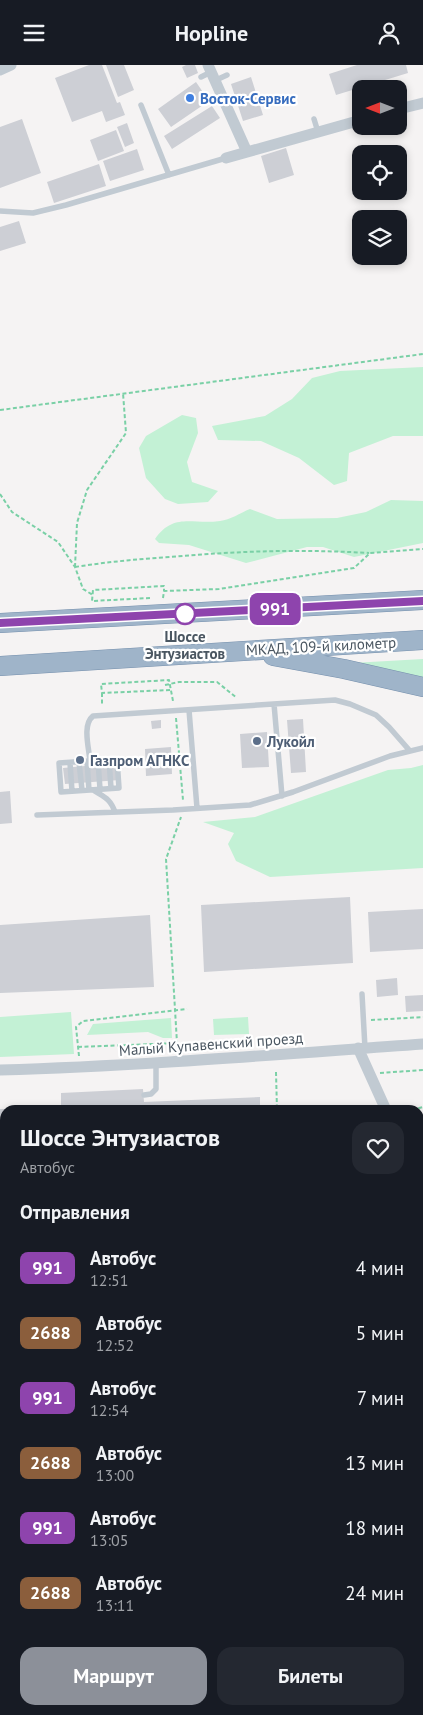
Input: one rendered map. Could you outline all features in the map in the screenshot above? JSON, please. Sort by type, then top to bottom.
[{"type":"highway","points":[[322,607],[423,590]]},
{"type":"highway","points":[[0,623],[423,601]]},
{"type":"highway","name":"МКАД, 109-й километр","points":[[0,666],[423,640]]},
{"type":"highway","points":[[244,650],[344,669],[419,687]]},
{"type":"street","points":[[0,70],[11,65]]},
{"type":"street","points":[[209,74],[247,152]]},
{"type":"street","points":[[408,107],[423,103]]},
{"type":"street","points":[[226,158],[352,123]]},
{"type":"street","name":"Малый Купавенский проезд","points":[[0,1070],[80,1068],[423,1044]]},
{"type":"street","points":[[362,1048],[384,1105]]},
{"type":"lane","points":[[209,74],[228,75]]},
{"type":"lane","points":[[140,105],[169,175]]},
{"type":"lane","points":[[314,119],[318,132]]},
{"type":"lane","points":[[0,211],[33,213],[226,158]]},
{"type":"lane","points":[[115,812],[109,799],[94,789],[89,761],[88,724],[89,719],[93,716],[328,700],[350,704],[368,711],[383,720],[410,751]]},
{"type":"lane","points":[[274,704],[282,796]]},
{"type":"lane","points":[[189,710],[197,809]]},
{"type":"lane","points":[[37,815],[197,809],[250,805],[282,796],[390,756],[423,748]]},
{"type":"lane","points":[[109,760],[111,788],[61,792],[59,763],[89,761],[109,760]]},
{"type":"lane","points":[[94,789],[98,761]]},
{"type":"lane","points":[[79,762],[82,790]]},
{"type":"lane","points":[[70,763],[72,791]]},
{"type":"lane","points":[[362,994],[362,1048]]},
{"type":"lane","points":[[144,1095],[151,1094],[156,1089],[156,1063]]},
{"type":"path","points":[[0,410],[423,354]]},
{"type":"path","points":[[75,567],[78,523],[87,490],[126,433],[123,393]]},
{"type":"path","points":[[0,494],[12,511],[58,542],[75,567],[83,589],[93,595]]},
{"type":"path","points":[[75,567],[105,562],[231,551],[312,550],[370,553],[423,549]]},
{"type":"path","points":[[164,591],[219,589],[354,569],[370,553]]},
{"type":"path","points":[[154,598],[92,601],[93,591],[164,586],[163,598]]},
{"type":"path","points":[[78,1047],[177,1043],[166,859],[184,809],[174,710],[169,681],[101,684],[103,714]]},
{"type":"path","points":[[165,685],[179,682],[217,682],[234,694],[244,707]]},
{"type":"path","points":[[102,693],[170,690]]},
{"type":"path","points":[[79,1059],[76,1027],[83,1021],[187,1009]]},
{"type":"path","points":[[363,1020],[423,1017]]},
{"type":"path","points":[[370,1073],[423,1070]]},
{"type":"path","points":[[276,1071],[277,1105]]},
{"type":"green space","points":[[423,367],[423,436],[393,436],[349,453],[347,481],[334,485],[299,458],[261,441],[218,440],[212,426],[265,416],[292,399],[312,378],[340,371]]},
{"type":"green space","points":[[182,415],[196,418],[198,433],[187,462],[192,482],[218,491],[208,502],[178,504],[165,499],[146,478],[139,448],[146,436]]},
{"type":"green space","points":[[391,500],[423,501],[423,543],[354,557],[323,547],[307,547],[246,563],[189,545],[159,543],[155,539],[169,525],[177,522],[224,520],[250,509],[277,519],[337,518],[366,512]]},
{"type":"green space","points":[[423,659],[423,679],[352,663]]},
{"type":"green space","points":[[423,765],[423,868],[270,877],[236,861],[228,844],[234,833],[203,822],[255,817],[388,770]]},
{"type":"green space","points":[[71,1012],[74,1054],[0,1057],[0,1017]]},
{"type":"green space","points":[[248,1017],[249,1034],[214,1035],[213,1019]]},
{"type":"green space","points":[[171,1018],[172,1038],[163,1038],[148,1032],[87,1035],[93,1024]]},
{"type":"building","points":[[89,65],[102,65],[117,103],[120,102],[125,115],[106,122],[102,111],[72,122],[55,78]]},
{"type":"building","points":[[106,65],[124,65],[134,90],[118,97]]},
{"type":"building","points":[[195,65],[198,73],[187,78],[182,67]]},
{"type":"building","points":[[357,65],[406,65],[408,73],[385,80],[352,80],[352,90],[336,95],[329,74]]},
{"type":"building","points":[[251,77],[263,115],[243,121],[231,84]]},
{"type":"building","points":[[196,82],[209,101],[171,127],[158,109]]},
{"type":"building","points":[[212,106],[220,118],[172,149],[164,136]]},
{"type":"building","points":[[22,119],[41,173],[0,188],[0,127]]},
{"type":"building","points":[[127,123],[134,143],[125,147],[117,127]]},
{"type":"building","points":[[116,130],[124,151],[98,161],[90,140]]},
{"type":"building","points":[[286,148],[294,175],[269,183],[261,156]]},
{"type":"building","points":[[137,149],[144,170],[110,181],[103,161]]},
{"type":"building","points":[[99,164],[106,186],[54,203],[47,182]]},
{"type":"building","points":[[19,221],[26,243],[0,251],[0,227]]},
{"type":"building","points":[[303,719],[306,772],[291,773],[287,720]]},
{"type":"building","points":[[161,720],[161,728],[152,729],[151,721]]},
{"type":"building","points":[[267,732],[269,767],[242,768],[240,734]]},
{"type":"building","points":[[171,747],[172,774],[146,776],[145,749]]},
{"type":"building","points":[[118,763],[120,780],[65,784],[63,768]]},
{"type":"building","points":[[10,791],[12,823],[0,824],[0,792]]},
{"type":"building","points":[[350,897],[353,963],[204,972],[201,905]]},
{"type":"building","points":[[423,909],[423,949],[370,952],[368,912]]},
{"type":"building","points":[[150,915],[154,987],[0,993],[0,925]]},
{"type":"building","points":[[397,978],[398,995],[377,997],[376,980]]},
{"type":"building","points":[[423,995],[423,1011],[406,1012],[405,996]]},
{"type":"building","points":[[143,1089],[144,1102],[260,1097],[260,1105],[61,1105],[61,1093]]},
{"type":"bus line","name":"991","points":[[0,623],[423,601]]},
{"type":"place","name":"Восток-Сервис","points":[[190,98]]},
{"type":"place","name":"Шоссе Энтузиастов","points":[[185,614]]},
{"type":"place","name":"Лукойл","points":[[257,741]]},
{"type":"place","name":"Газпром АГНКС","points":[[80,760]]}]
